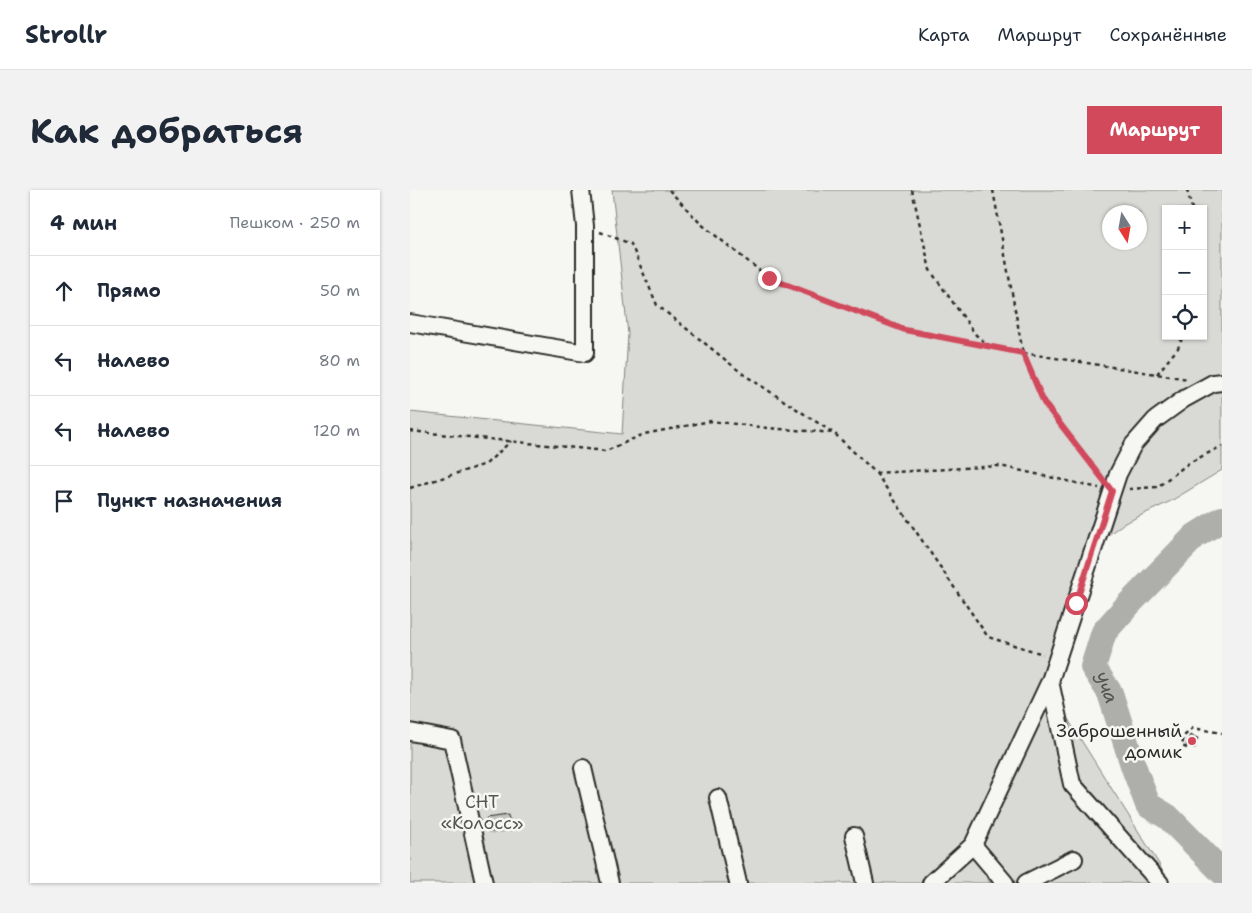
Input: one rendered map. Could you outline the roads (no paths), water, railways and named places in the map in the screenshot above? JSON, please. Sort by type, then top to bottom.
[{"type":"lane","points":[[410,323],[585,353],[585,226],[581,190]]},
{"type":"lane","points":[[931,883],[973,845],[1050,681],[1112,491],[1118,474],[1133,445],[1155,420],[1184,399],[1218,383]]},
{"type":"lane","points":[[1050,681],[1072,784],[1160,883]]},
{"type":"lane","points":[[410,732],[452,740],[484,883]]},
{"type":"lane","points":[[583,768],[610,883]]},
{"type":"lane","points":[[718,798],[738,883]]},
{"type":"lane","points":[[854,836],[865,883]]},
{"type":"lane","points":[[973,845],[1006,883]]},
{"type":"lane","points":[[1026,883],[1074,859]]},
{"type":"waterway","name":"Уча","points":[[1222,519],[1195,536],[1104,632],[1093,667],[1110,693],[1148,805],[1168,817],[1222,872]]},
{"type":"place","name":"Заброшенный домик","points":[[1192,741]]},
{"type":"park label","name":"СНТ «Колосс»","points":[[482,812]]}]
